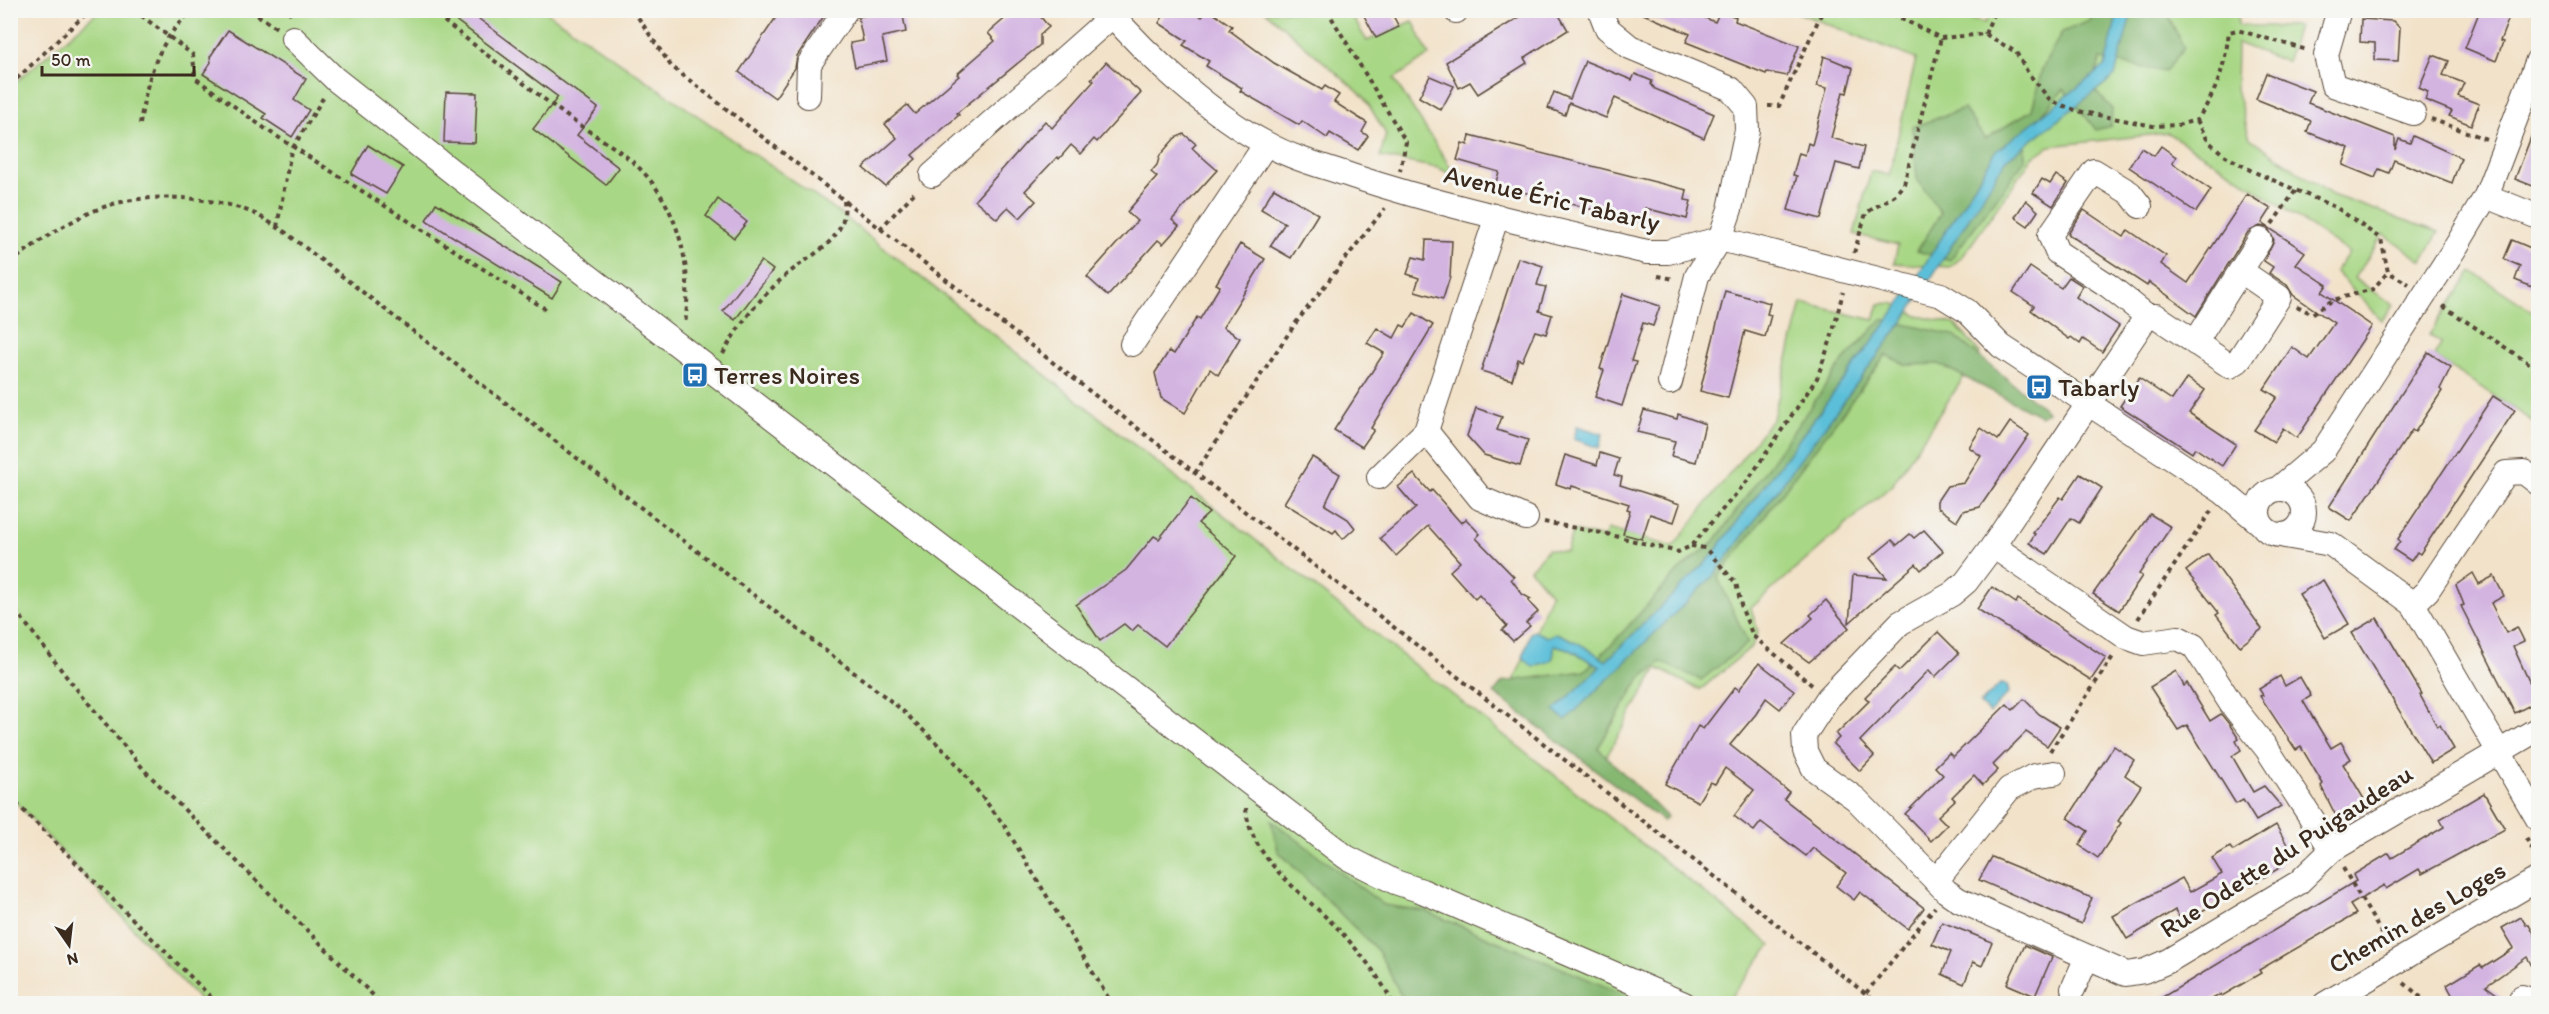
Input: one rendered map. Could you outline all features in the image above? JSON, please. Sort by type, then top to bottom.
[{"type":"street","points":[[808,96],[809,64],[846,10]]},
{"type":"street","points":[[1600,10],[1607,28],[1630,47],[1731,89],[1746,107],[1747,130],[1720,239],[1697,276],[1670,382]]},
{"type":"street","points":[[2339,10],[2326,55],[2333,85],[2413,113]]},
{"type":"street","points":[[932,175],[1110,13]]},
{"type":"street","name":"Avenue Éric Tabarly","points":[[1110,13],[1134,40],[1212,107],[1240,129],[1289,155],[1396,191],[1647,252],[1668,252],[1720,239],[1941,295],[1967,311],[2001,346],[2223,492],[2270,533],[2331,544]]},
{"type":"street","points":[[293,38],[335,79],[459,177],[1346,857],[1386,877],[1684,1004]]},
{"type":"street","points":[[2285,536],[2299,528],[2319,456],[2426,294],[2486,195],[2538,60]]},
{"type":"street","points":[[1132,344],[1266,144]]},
{"type":"street","points":[[2140,206],[2130,193],[2094,171],[2050,235],[2057,252],[2109,286],[2147,316],[2156,316],[2230,366],[2238,362],[2280,297],[2241,271]]},
{"type":"street","points":[[2486,195],[2538,216]]},
{"type":"street","points":[[1379,477],[1426,431],[1497,216]]},
{"type":"street","points":[[2195,343],[2260,240]]},
{"type":"street","name":"Rue Odette du Puigaudeau","points":[[2147,316],[2087,401],[1993,546],[1966,582],[1952,594],[1900,623],[1828,698],[1804,735],[1804,751],[1814,769],[1856,799],[1941,886],[1959,900],[2126,974],[2145,971],[2168,961],[2298,883],[2332,850],[2538,729]]},
{"type":"street","points":[[1426,431],[1480,498],[1526,518]]},
{"type":"street","points":[[2260,523],[2258,508],[2274,491],[2319,456]]},
{"type":"street","points":[[2413,603],[2427,591],[2506,473],[2524,472],[2538,483]]},
{"type":"street","name":"Avenue Éric Tabarly","points":[[2223,492],[2286,489],[2298,496],[2331,544],[2413,603],[2538,819]]},
{"type":"street","points":[[1993,546],[2126,637],[2143,643],[2178,638],[2194,646],[2232,705],[2267,749],[2332,850]]},
{"type":"street","points":[[1941,886],[2009,789],[2034,776],[2054,772]]},
{"type":"street","name":"Chemin des Loges","points":[[2325,1004],[2538,879]]},
{"type":"street","points":[[2073,989],[2087,957]]},
{"type":"path","points":[[10,85],[90,10]]},
{"type":"path","points":[[134,10],[193,55],[195,78],[293,146],[547,310]]},
{"type":"path","points":[[140,124],[145,88],[154,63],[180,21],[194,10]]},
{"type":"path","points":[[430,10],[568,118],[629,159],[645,175],[666,205],[680,237],[688,267],[688,303],[684,330],[678,344]]},
{"type":"path","points":[[633,10],[671,66],[1879,1004]]},
{"type":"path","points":[[1195,472],[1295,324],[1373,227],[1396,191],[1406,142],[1327,10]]},
{"type":"path","points":[[1746,107],[1779,105],[1823,10]]},
{"type":"path","points":[[1866,10],[1888,12],[1941,38],[1970,33],[1985,34],[2016,52],[2028,73],[2053,101],[2075,110],[2153,126],[2178,125],[2197,120],[2215,94],[2224,68],[2229,32],[2237,30],[2326,55]]},
{"type":"path","points":[[1985,34],[1995,10]]},
{"type":"path","points":[[1526,518],[1607,534],[1678,552],[1691,546],[1748,480],[1817,378],[1831,339],[1866,213],[1895,195],[1904,184],[1941,38]]},
{"type":"path","points":[[277,227],[293,146],[335,79]]},
{"type":"path","points":[[2413,113],[2506,146]]},
{"type":"path","points":[[2197,120],[2208,141],[2224,155],[2252,171],[2337,208],[2381,239],[2388,272],[2426,294],[2533,366],[2538,365]]},
{"type":"path","points":[[880,229],[932,175]]},
{"type":"path","points":[[2260,240],[2296,190]]},
{"type":"path","points":[[10,263],[35,243],[98,209],[141,200],[187,198],[220,202],[255,214],[277,227],[901,709],[951,757],[1004,825],[1112,1004]]},
{"type":"path","points":[[714,372],[736,328],[786,275],[828,244],[841,228],[845,212],[844,200]]},
{"type":"path","points":[[2280,297],[2312,314],[2333,300],[2373,290],[2388,272]]},
{"type":"path","points":[[1691,546],[1705,548],[1736,583],[1742,609],[1753,636],[1828,698]]},
{"type":"path","points":[[10,603],[69,680],[146,772],[382,1004]]},
{"type":"path","points":[[1244,778],[1246,813],[1257,847],[1342,933],[1385,987],[1393,1004]]},
{"type":"path","points":[[10,797],[218,1004]]},
{"type":"path","points":[[2332,850],[2391,964],[2429,1004]]},
{"type":"path","points":[[1866,993],[1941,886]]},
{"type":"green space","points":[[2239,10],[2238,26],[2298,26],[2287,62],[2237,43],[2236,89],[2250,138],[2332,195],[2439,232],[2422,261],[2384,234],[2354,278],[2394,305],[2382,320],[2335,271],[2349,253],[2229,171],[2168,133],[2050,146],[2032,158],[1963,256],[1950,267],[1894,263],[1898,245],[1854,234],[1871,171],[1889,175],[1916,59],[1794,11],[1935,11],[1985,23],[1991,11]]},
{"type":"green space","points":[[99,11],[545,11],[838,212],[1771,945],[1725,1004],[202,1003],[11,797],[11,86]]},
{"type":"green space","points":[[1265,11],[1349,11],[1367,41],[1413,21],[1429,55],[1394,79],[1456,176],[1438,168],[1380,157],[1386,134],[1364,97]]},
{"type":"green space","points":[[2094,11],[2166,11],[2184,48],[2165,72],[2101,59],[2091,87],[2112,108],[2111,126],[2096,130],[2064,89],[2025,134],[2025,160],[1950,260],[1917,251],[1941,213],[1917,179],[1912,127],[1964,109],[1985,139],[2032,110],[2042,69],[2062,32],[2090,21]]},
{"type":"green space","points":[[2472,271],[2538,315],[2538,425],[2434,356],[2442,343],[2429,335]]},
{"type":"green space","points":[[1802,303],[1874,320],[1879,304],[1893,303],[1918,316],[1955,324],[1980,353],[1892,485],[1751,608],[1758,632],[1752,646],[1700,690],[1657,668],[1605,759],[1506,699],[1551,594],[1530,569],[1548,549],[1566,552],[1573,531],[1604,538],[1607,529],[1673,547],[1773,418]]},
{"type":"green space","points":[[1882,319],[1953,335],[2048,412],[2040,416],[1939,364],[1906,365],[1886,355],[1718,578],[1748,643],[1701,680],[1661,662],[1639,680],[1598,748],[1667,817],[1663,821],[1494,693],[1503,682],[1584,671],[1611,645],[1679,570],[1714,542],[1844,360]]},
{"type":"green space","points":[[1271,820],[1384,905],[1425,911],[1645,1003],[1405,1003],[1378,951],[1278,851]]},
{"type":"water","points":[[2118,11],[2132,11],[2115,76],[2006,160],[1905,319],[1714,575],[1566,720],[1554,711],[1600,667],[1569,649],[1554,645],[1551,660],[1533,667],[1523,657],[1530,633],[1534,631],[1547,637],[1556,633],[1582,645],[1606,661],[1710,558],[1898,307],[1996,151],[2105,66]]},
{"type":"water","points":[[1577,426],[1603,434],[1599,448],[1574,439]]},
{"type":"water","points":[[2000,684],[2007,685],[2009,693],[1989,713],[1980,704]]},
{"type":"building","points":[[442,10],[467,10],[598,108],[577,135],[619,168],[606,185],[533,129],[558,97]]},
{"type":"building","points":[[781,10],[828,10],[797,56],[795,68],[775,98],[739,72]]},
{"type":"building","points":[[902,10],[906,32],[882,37],[887,61],[855,67],[850,43],[863,41],[858,17]]},
{"type":"building","points":[[1015,10],[1035,10],[1049,27],[1040,35],[1040,45],[957,113],[959,115],[912,155],[916,159],[885,186],[863,168],[897,138],[885,124],[907,105],[915,114],[959,76],[957,74],[995,41],[988,33]]},
{"type":"building","points":[[1167,10],[1192,10],[1202,17],[1208,10],[1232,26],[1229,30],[1274,63],[1322,90],[1325,86],[1339,95],[1334,102],[1367,123],[1362,132],[1368,136],[1358,150],[1330,133],[1327,138],[1302,121],[1299,125],[1240,91],[1242,88],[1206,66],[1209,61],[1183,45],[1187,41],[1159,23]]},
{"type":"building","points":[[1361,10],[1390,10],[1399,27],[1376,38]]},
{"type":"building","points":[[1531,10],[1556,10],[1568,30],[1524,58],[1527,63],[1478,94],[1470,82],[1459,88],[1446,62]]},
{"type":"building","points":[[1634,10],[1686,10],[1715,22],[1720,11],[1736,17],[1735,21],[1799,46],[1787,76],[1767,72],[1766,74],[1686,42],[1690,34]]},
{"type":"building","points":[[2480,10],[2512,10],[2500,41],[2503,42],[2496,61],[2465,48]]},
{"type":"building","points":[[2361,19],[2393,21],[2400,28],[2398,61],[2375,60],[2375,43],[2360,42]]},
{"type":"building","points":[[228,30],[306,79],[294,100],[309,110],[292,137],[263,118],[266,114],[203,74],[211,62],[210,57]]},
{"type":"building","points":[[2433,55],[2449,61],[2443,75],[2464,83],[2458,96],[2479,104],[2471,125],[2449,116],[2452,111],[2425,100],[2428,92],[2419,88]]},
{"type":"building","points":[[1824,56],[1853,68],[1847,93],[1843,92],[1831,138],[1864,147],[1859,169],[1836,163],[1821,219],[1788,210],[1797,176],[1793,175],[1799,153],[1805,155],[1808,143],[1812,145],[1827,88],[1817,86]]},
{"type":"building","points":[[1585,61],[1632,80],[1635,74],[1652,81],[1651,84],[1655,89],[1714,114],[1704,138],[1615,98],[1606,118],[1569,103],[1565,115],[1548,108],[1554,92],[1570,99]]},
{"type":"building","points":[[1106,62],[1141,93],[1097,142],[1094,139],[1081,154],[1071,145],[1059,159],[1057,157],[1025,191],[1036,201],[1020,218],[1008,207],[997,219],[975,200],[1045,121],[1052,128],[1094,81],[1091,79]]},
{"type":"building","points":[[2266,73],[2313,91],[2308,103],[2395,137],[2395,150],[2399,139],[2410,143],[2413,136],[2461,158],[2452,183],[2394,160],[2389,173],[2379,169],[2375,178],[2343,165],[2349,148],[2307,132],[2311,121],[2256,99]]},
{"type":"building","points":[[1430,76],[1454,86],[1441,110],[1419,97]]},
{"type":"building","points":[[446,92],[477,93],[475,143],[444,142]]},
{"type":"building","points":[[2538,121],[2538,188],[2515,179]]},
{"type":"building","points":[[1184,134],[1196,144],[1192,148],[1217,170],[1172,220],[1179,226],[1163,244],[1158,240],[1108,296],[1087,277],[1137,221],[1127,212],[1157,177],[1151,172],[1157,165],[1160,155],[1175,138]]},
{"type":"building","points":[[1470,135],[1687,190],[1685,200],[1691,201],[1687,219],[1645,208],[1642,222],[1495,185],[1499,172],[1457,160],[1462,143],[1468,145]]},
{"type":"building","points":[[368,145],[403,167],[386,194],[351,174]]},
{"type":"building","points":[[2161,146],[2176,157],[2172,163],[2211,190],[2196,212],[2129,167],[2141,148],[2154,156]]},
{"type":"building","points":[[2056,175],[2068,183],[2053,206],[2033,193],[2042,179],[2050,184]]},
{"type":"building","points":[[1274,188],[1318,214],[1291,258],[1270,246],[1285,223],[1261,209]]},
{"type":"building","points":[[2247,194],[2271,209],[2262,223],[2305,252],[2296,264],[2327,285],[2322,292],[2372,326],[2297,438],[2283,428],[2274,442],[2254,430],[2277,397],[2264,389],[2292,347],[2309,359],[2334,323],[2293,295],[2287,285],[2269,273],[2273,267],[2264,261],[2274,240],[2268,228],[2260,226],[2248,232],[2196,316],[2149,282],[2147,286],[2068,234],[2084,210],[2124,237],[2128,230],[2166,256],[2161,264],[2188,283]]},
{"type":"building","points":[[718,199],[747,222],[734,238],[706,216]]},
{"type":"building","points":[[2026,200],[2038,211],[2028,226],[2015,217]]},
{"type":"building","points":[[436,203],[562,282],[552,298],[426,220]]},
{"type":"building","points":[[1426,240],[1452,241],[1450,277],[1443,299],[1415,291],[1419,278],[1407,274],[1413,257],[1425,260]]},
{"type":"building","points":[[2512,240],[2538,251],[2538,278],[2535,288],[2515,280],[2520,266],[2504,259]]},
{"type":"building","points":[[1240,244],[1265,259],[1223,327],[1240,338],[1218,375],[1210,369],[1185,413],[1161,398],[1155,373],[1169,351],[1174,354],[1197,317],[1200,319],[1220,286],[1216,284]]},
{"type":"building","points":[[1518,258],[1543,266],[1537,285],[1546,287],[1539,311],[1552,315],[1546,334],[1535,331],[1522,361],[1518,359],[1512,380],[1481,371]]},
{"type":"building","points":[[761,261],[773,270],[735,320],[723,311]]},
{"type":"building","points":[[2030,267],[2061,288],[2069,277],[2083,286],[2076,297],[2119,326],[2102,352],[2083,339],[2080,344],[2071,337],[2069,339],[2031,310],[2034,306],[2013,292]]},
{"type":"building","points":[[1725,291],[1770,303],[1767,314],[1771,315],[1765,337],[1745,331],[1728,398],[1700,391]]},
{"type":"building","points":[[1623,294],[1660,306],[1653,326],[1643,323],[1631,361],[1636,362],[1622,406],[1595,397],[1604,370],[1600,369]]},
{"type":"building","points":[[1414,313],[1433,325],[1371,428],[1374,430],[1362,447],[1334,430],[1384,353],[1367,343],[1377,328],[1394,338],[1401,325],[1405,327]]},
{"type":"building","points":[[2428,352],[2451,367],[2440,389],[2442,391],[2415,432],[2412,430],[2351,521],[2329,507]]},
{"type":"building","points":[[2139,378],[2172,400],[2187,378],[2205,390],[2189,413],[2236,444],[2222,466],[2195,448],[2192,453],[2120,406]]},
{"type":"building","points":[[2493,396],[2515,410],[2420,554],[2417,552],[2411,561],[2394,550],[2400,541],[2398,539]]},
{"type":"building","points":[[1476,408],[1502,417],[1497,430],[1528,440],[1520,466],[1484,455],[1467,436]]},
{"type":"building","points":[[1644,410],[1677,419],[1678,414],[1705,424],[1696,462],[1671,456],[1675,441],[1637,432]]},
{"type":"building","points":[[2010,422],[2029,435],[1980,507],[1963,511],[1957,521],[1937,507],[1937,501],[1947,486],[1964,483],[1981,456],[1969,447],[1981,428],[1998,440]]},
{"type":"building","points":[[1600,453],[1619,459],[1614,475],[1622,477],[1620,485],[1680,504],[1674,522],[1650,514],[1642,539],[1623,534],[1630,510],[1627,509],[1629,504],[1572,486],[1571,489],[1556,484],[1565,455],[1597,465]]},
{"type":"building","points":[[1312,457],[1340,474],[1325,505],[1348,519],[1355,528],[1343,539],[1336,530],[1333,533],[1284,503]]},
{"type":"building","points":[[1414,474],[1430,492],[1432,490],[1461,523],[1466,519],[1480,534],[1476,538],[1514,577],[1511,579],[1522,594],[1531,599],[1528,601],[1538,612],[1526,623],[1530,626],[1513,641],[1502,630],[1507,626],[1479,595],[1475,599],[1450,571],[1460,562],[1428,526],[1396,556],[1380,538],[1416,508],[1398,487]]},
{"type":"building","points":[[2080,474],[2102,488],[2079,523],[2071,518],[2047,554],[2029,543],[2035,534],[2033,533],[2060,497],[2063,499]]},
{"type":"building","points":[[1191,498],[1209,513],[1198,523],[1236,556],[1165,646],[1138,625],[1132,631],[1124,624],[1100,641],[1076,605],[1126,570],[1154,536],[1159,539]]},
{"type":"building","points":[[2150,514],[2171,527],[2139,574],[2142,576],[2119,611],[2093,594]]},
{"type":"building","points":[[1924,530],[1943,551],[1921,570],[1916,564],[1849,623],[1853,575],[1887,578],[1870,558],[1892,540],[1897,545],[1910,534],[1914,538]]},
{"type":"building","points":[[2208,554],[2262,629],[2240,646],[2216,615],[2219,613],[2186,571]]},
{"type":"building","points":[[2473,573],[2479,584],[2494,576],[2504,596],[2491,603],[2506,633],[2517,627],[2524,641],[2513,646],[2538,701],[2515,713],[2461,606],[2464,605],[2456,585]]},
{"type":"building","points":[[2323,580],[2349,624],[2325,638],[2299,594]]},
{"type":"building","points":[[1992,587],[2016,603],[2018,599],[2106,658],[2091,680],[1977,609]]},
{"type":"building","points":[[1826,600],[1849,628],[1809,662],[1784,644],[1813,618],[1810,615]]},
{"type":"building","points":[[2377,618],[2422,694],[2420,695],[2437,726],[2440,725],[2454,749],[2431,763],[2352,633]]},
{"type":"building","points":[[1938,632],[1959,653],[1935,677],[1929,670],[1860,741],[1874,756],[1860,771],[1833,744],[1839,738],[1836,734],[1869,701],[1865,697],[1895,667],[1899,671]]},
{"type":"building","points":[[1759,663],[1795,691],[1780,709],[1766,698],[1730,745],[1789,792],[1784,799],[1924,908],[1908,929],[1860,892],[1854,900],[1836,886],[1846,873],[1813,848],[1806,856],[1761,822],[1754,831],[1734,816],[1754,790],[1725,768],[1715,784],[1710,782],[1698,802],[1665,784],[1698,726],[1703,729],[1735,687],[1739,690]]},
{"type":"building","points":[[2176,671],[2184,686],[2187,683],[2210,721],[2221,714],[2239,739],[2236,741],[2241,750],[2232,756],[2253,792],[2264,786],[2281,806],[2256,821],[2243,800],[2236,804],[2187,725],[2178,730],[2150,687]]},
{"type":"building","points":[[2280,676],[2285,686],[2300,677],[2311,696],[2303,701],[2331,748],[2341,742],[2351,759],[2343,764],[2370,809],[2341,826],[2321,786],[2323,784],[2301,747],[2296,750],[2260,696],[2263,695],[2259,689]]},
{"type":"building","points":[[2024,699],[2039,714],[2060,727],[2047,746],[2026,732],[1993,765],[1998,770],[1983,785],[1974,775],[1952,797],[1955,800],[1938,816],[1947,825],[1931,841],[1905,814],[1943,775],[1935,767],[1949,753],[1953,757],[2007,704],[2013,710]]},
{"type":"building","points":[[2114,746],[2134,760],[2125,775],[2141,786],[2118,821],[2121,823],[2098,858],[2079,845],[2088,831],[2068,818]]},
{"type":"building","points":[[2484,793],[2505,829],[2422,874],[2419,869],[2386,889],[2384,885],[2350,905],[2356,914],[2259,970],[2261,973],[2222,996],[2221,994],[2204,1004],[2151,1004],[2356,881],[2353,875],[2389,853],[2392,858],[2444,827],[2440,819]]},
{"type":"building","points":[[2276,825],[2293,855],[2279,864],[2281,867],[2251,885],[2250,881],[2183,923],[2175,910],[2127,939],[2113,916],[2182,878],[2190,892],[2222,874],[2212,858],[2230,847],[2233,851]]},
{"type":"building","points":[[1992,857],[2092,898],[2081,924],[1979,880]]},
{"type":"building","points":[[2521,917],[2526,925],[2529,924],[2538,941],[2538,977],[2527,957],[2486,986],[2510,1004],[2457,1004],[2447,985],[2480,965],[2483,968],[2514,948],[2502,928]]},
{"type":"building","points":[[1942,922],[1992,942],[1982,966],[1973,962],[1964,984],[1942,974],[1951,952],[1932,944]]},
{"type":"building","points":[[2025,945],[2052,957],[2035,996],[2007,984]]},
{"type":"place","name":"Terres Noires","points":[[695,375]]},
{"type":"place","name":"Tabarly","points":[[2039,387]]}]
